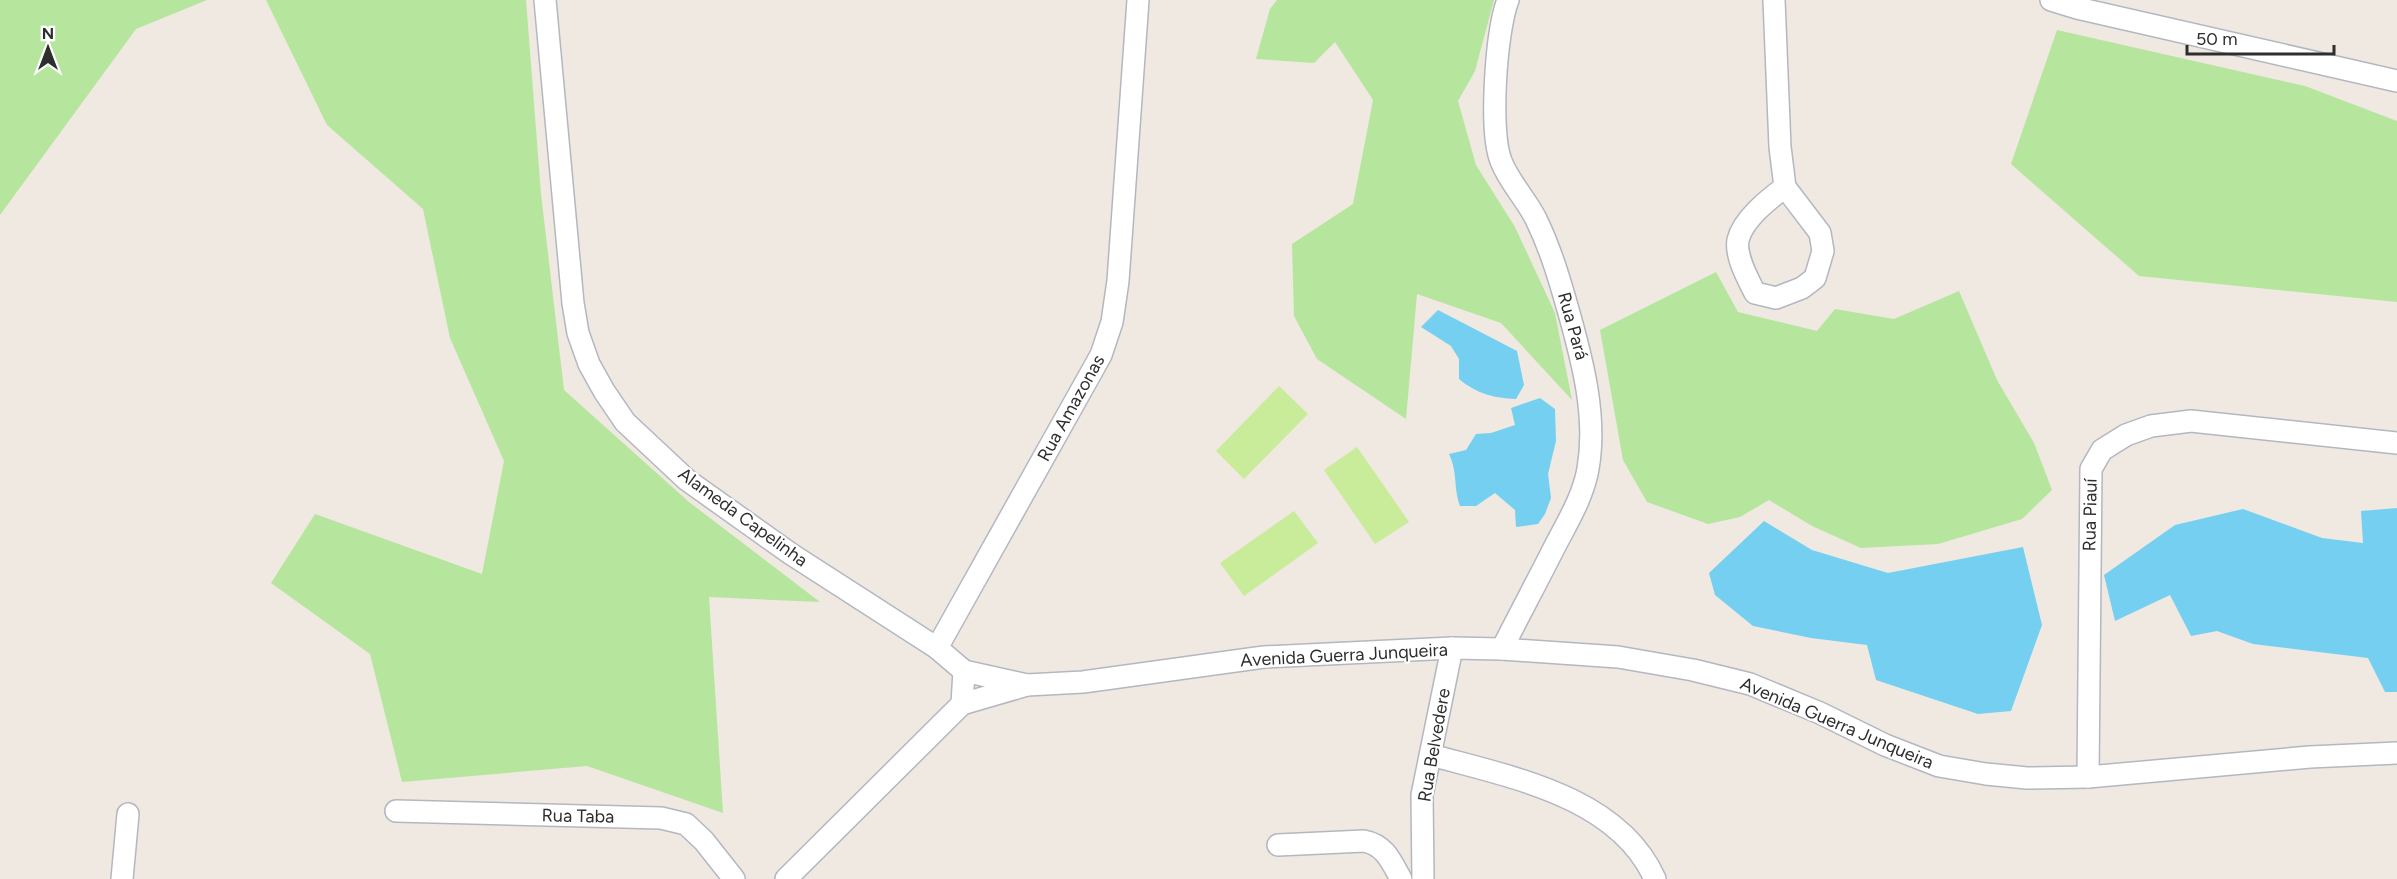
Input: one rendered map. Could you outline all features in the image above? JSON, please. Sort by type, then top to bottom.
[{"type":"street","name":"Alameda Capelinha","points":[[545,0],[573,303],[578,333],[589,364],[604,391],[625,422],[687,480],[791,554],[938,648],[964,671]]},
{"type":"street","name":"Rua Amazonas","points":[[938,648],[1101,355],[1112,322],[1119,281],[1138,0]]},
{"type":"street","name":"Rua Pará","points":[[1502,649],[1583,488],[1588,469],[1591,430],[1584,369],[1555,264],[1535,216],[1500,161],[1495,126],[1497,75],[1502,15],[1508,0]]},
{"type":"street","points":[[1774,0],[1780,147],[1785,187],[1820,233],[1823,251],[1815,278],[1802,288],[1776,298],[1755,293],[1742,266],[1738,240],[1750,220],[1765,202],[1785,187]]},
{"type":"street","points":[[2050,0],[2397,81]]},
{"type":"street","name":"Rua Piauí","points":[[2088,777],[2091,470],[2102,450],[2126,435],[2151,426],[2191,421],[2397,443]]},
{"type":"street","name":"Avenida Guerra Junqueira","points":[[964,671],[1027,684],[1083,682],[1264,657],[1452,648],[1502,649],[1618,657],[1693,670],[1750,684],[1820,713],[1885,745],[1939,766],[2027,778],[2088,777],[2310,757],[2397,753]]},
{"type":"street","name":"Rua Belvedere","points":[[1423,879],[1422,795],[1452,648]]},
{"type":"street","points":[[786,879],[962,704],[964,671]]},
{"type":"street","name":"Avenida Guerra Junqueira","points":[[962,704],[1027,684]]},
{"type":"street","points":[[1431,755],[1522,780],[1566,797],[1601,818],[1623,836],[1648,862],[1655,879]]},
{"type":"street","name":"Rua Taba","points":[[396,811],[662,818],[686,824],[704,841],[734,879]]},
{"type":"street","points":[[122,879],[128,814]]},
{"type":"street","points":[[1278,845],[1364,841],[1376,843],[1389,857],[1401,879]]},
{"type":"green space","points":[[0,0],[207,0],[136,29],[0,215]]},
{"type":"green space","points":[[266,0],[526,0],[541,194],[564,390],[689,502],[820,602],[709,597],[723,813],[587,766],[402,782],[370,654],[271,583],[315,514],[482,574],[504,461],[450,338],[423,209],[327,125]]},
{"type":"green space","points":[[1277,0],[1494,0],[1475,71],[1458,101],[1476,165],[1515,227],[1555,313],[1572,400],[1501,323],[1417,294],[1406,419],[1317,359],[1294,316],[1292,244],[1353,204],[1373,100],[1335,42],[1314,63],[1256,59],[1270,9]]},
{"type":"green space","points":[[2057,30],[2305,86],[2397,121],[2397,302],[2139,276],[2011,164]]},
{"type":"green space","points":[[1716,272],[1738,312],[1817,331],[1835,309],[1894,319],[1959,291],[1997,380],[2034,443],[2052,490],[2022,519],[1938,544],[1861,548],[1812,526],[1769,500],[1740,517],[1708,524],[1647,502],[1623,460],[1600,330]]},
{"type":"green space","points":[[1279,386],[1308,414],[1244,479],[1216,451]]},
{"type":"green space","points":[[1357,447],[1409,522],[1375,544],[1324,470]]},
{"type":"green space","points":[[1294,511],[1318,543],[1244,596],[1220,563]]},
{"type":"water","points":[[1438,310],[1517,351],[1524,385],[1516,399],[1486,394],[1459,379],[1459,359],[1451,346],[1421,327]]},
{"type":"water","points":[[1540,398],[1555,409],[1556,441],[1548,474],[1551,498],[1538,524],[1516,527],[1515,510],[1495,493],[1476,506],[1460,506],[1454,467],[1449,454],[1466,450],[1476,434],[1491,433],[1515,425],[1511,408]]},
{"type":"water","points":[[2397,508],[2397,692],[2385,692],[2368,658],[2253,644],[2217,631],[2191,636],[2170,595],[2115,621],[2104,575],[2175,525],[2243,509],[2322,538],[2363,543],[2361,511]]},
{"type":"water","points":[[1764,521],[1812,550],[1888,573],[2023,547],[2042,625],[2011,711],[1978,714],[1876,680],[1867,645],[1811,638],[1753,626],[1715,595],[1709,573]]}]
